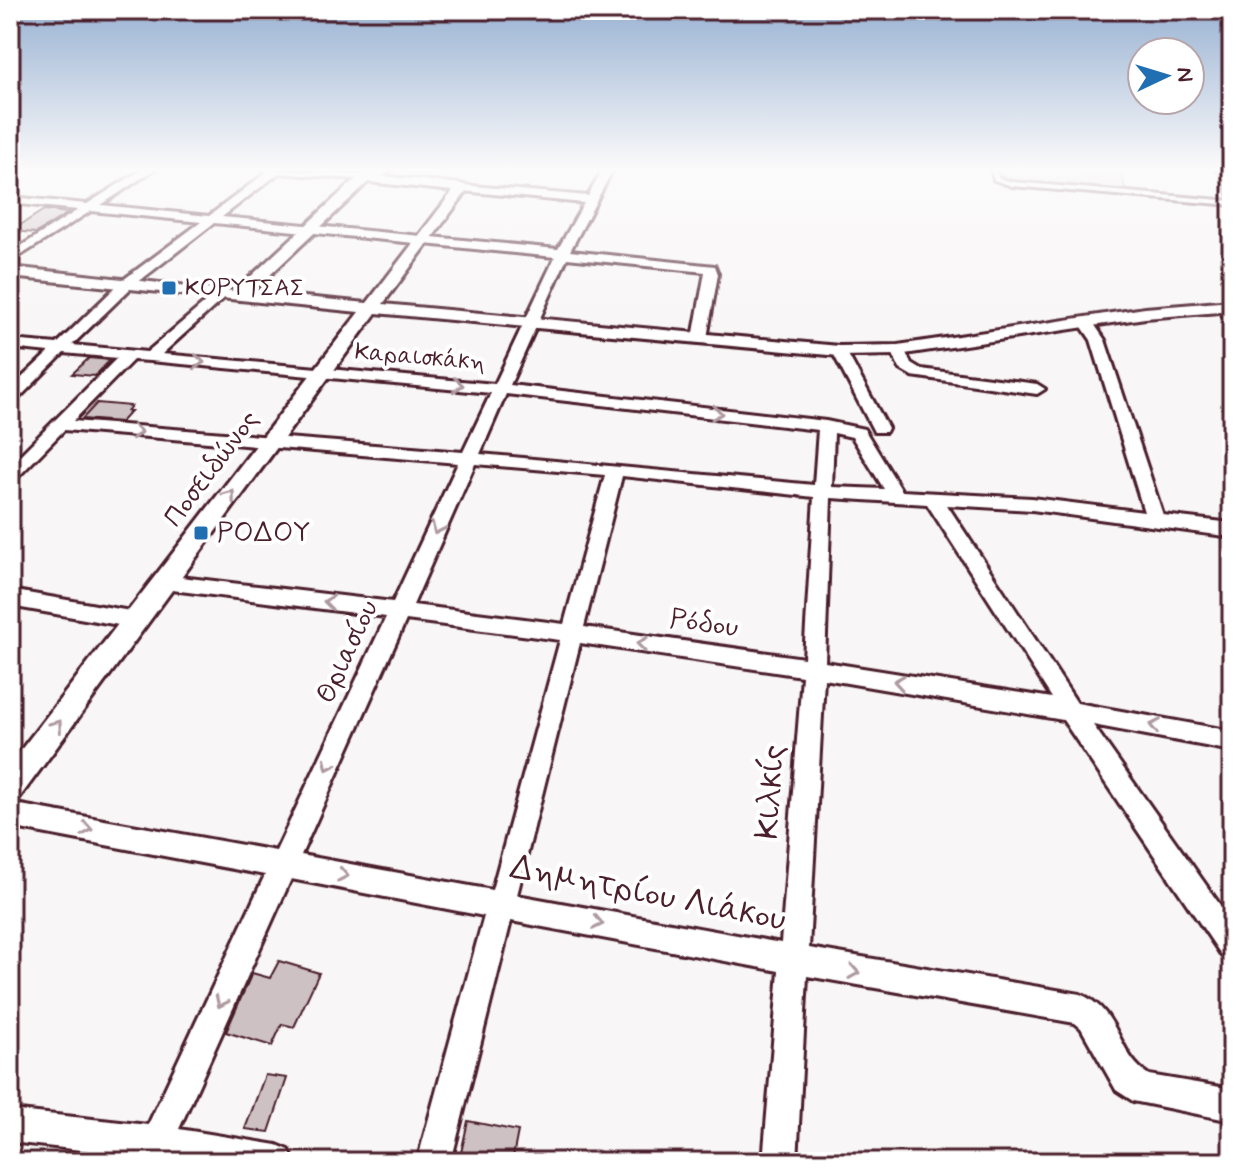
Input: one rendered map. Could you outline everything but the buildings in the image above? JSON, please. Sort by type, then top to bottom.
[{"type":"street","points":[[10,258],[62,224]]},
{"type":"street","points":[[10,398],[128,283],[203,224]]},
{"type":"street","points":[[253,224],[710,269],[712,274],[700,338]]},
{"type":"street","points":[[239,296],[318,224]]},
{"type":"street","name":"Ποσειδώνος","points":[[10,787],[434,224]]},
{"type":"street","name":"Θριασίου","points":[[152,1152],[578,224]]},
{"type":"street","points":[[10,272],[839,351],[898,350],[1085,321],[1230,311]]},
{"type":"street","points":[[150,357],[220,294]]},
{"type":"street","points":[[1085,321],[1098,340],[1155,518]]},
{"type":"street","name":"Καραισκάκη","points":[[10,344],[501,389],[826,426],[858,433],[896,495]]},
{"type":"street","points":[[898,350],[905,366],[917,373],[1037,389]]},
{"type":"street","points":[[839,351],[880,428]]},
{"type":"street","points":[[10,475],[129,355]]},
{"type":"street","points":[[59,425],[615,470],[824,492],[932,497],[1155,518],[1232,530]]},
{"type":"street","name":"Κιλκίς","points":[[780,1162],[814,668],[826,426]]},
{"type":"street","points":[[10,447],[36,447]]},
{"type":"street","points":[[434,1162],[615,470]]},
{"type":"street","points":[[932,497],[1069,709],[1232,946]]},
{"type":"street","name":"Ρόδου","points":[[164,582],[400,610],[814,668],[1069,709],[1232,741]]},
{"type":"street","points":[[10,598],[136,620]]},
{"type":"street","name":"Δημητρίου Λιάκου","points":[[10,815],[500,904],[792,961],[1080,1009],[1092,1017],[1127,1079],[1144,1090],[1232,1105]]},
{"type":"street","points":[[10,1126],[152,1152],[277,1162]]},
{"type":"place","name":"ΚΟΡΥΤΣΑΣ","points":[[169,288]]},
{"type":"place","name":"ΡΟΔΟΥ","points":[[201,533]]}]
